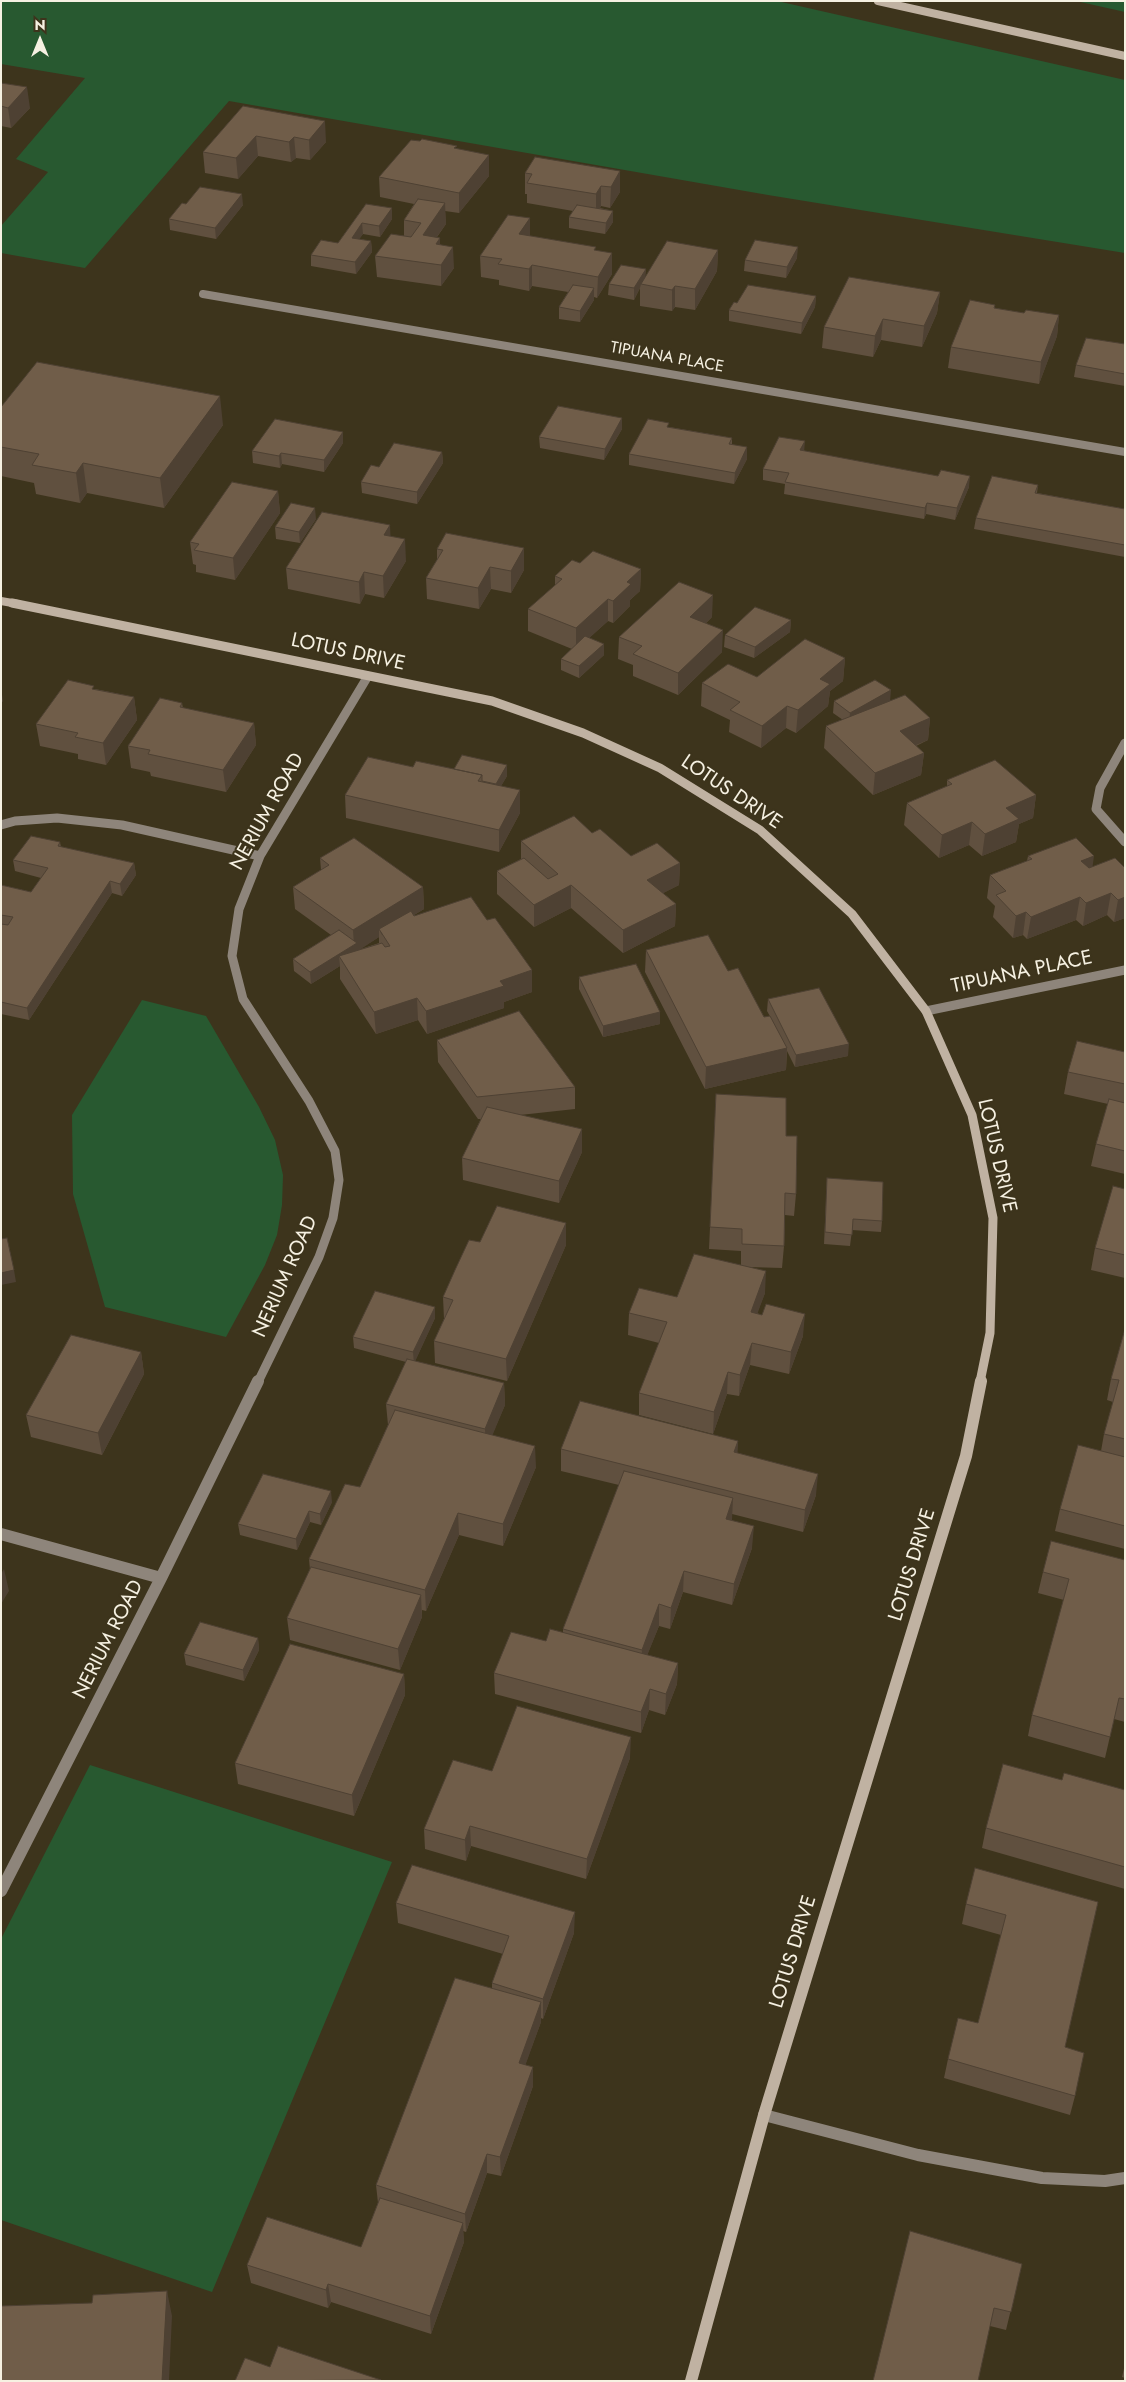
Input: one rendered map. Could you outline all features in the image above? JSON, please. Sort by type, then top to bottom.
[{"type":"street","points":[[878,1],[1125,56]]},
{"type":"street","name":"TIPUANA PLACE","points":[[203,294],[1125,452]]},
{"type":"street","name":"LOTUS DRIVE","points":[[1,601],[492,701],[583,733],[660,768],[760,830],[852,914],[926,1011],[972,1115],[994,1218],[990,1333],[966,1456],[764,2115],[691,2381]]},
{"type":"street","name":"NERIUM ROAD","points":[[1,1891],[161,1578],[319,1257],[333,1218],[339,1180],[336,1151],[309,1101],[243,999],[232,956],[239,909],[260,856],[368,676]]},
{"type":"street","points":[[1125,742],[1100,788],[1096,809],[1125,842]]},
{"type":"street","points":[[1,825],[15,821],[56,818],[122,825],[260,856]]},
{"type":"street","name":"TIPUANA PLACE","points":[[926,1011],[1125,970]]},
{"type":"street","points":[[1,1534],[161,1578]]},
{"type":"street","points":[[764,2115],[918,2155],[1042,2178],[1105,2181],[1125,2178]]},
{"type":"green space","points":[[1,1],[777,1],[1125,80],[1125,253],[768,195],[229,101],[85,268],[1,253],[1,226],[48,172],[16,159],[85,78],[1,64]]},
{"type":"green space","points":[[1076,1],[1125,1],[1125,12]]},
{"type":"green space","points":[[142,1000],[206,1016],[259,1107],[275,1140],[283,1175],[282,1205],[277,1235],[265,1265],[226,1337],[105,1307],[73,1194],[72,1115]]},
{"type":"green space","points":[[90,1765],[392,1862],[212,2292],[1,2220],[1,1939]]},
{"type":"building","points":[[1,83],[27,87],[8,108],[1,106]]},
{"type":"building","points":[[243,106],[325,121],[309,140],[294,137],[289,142],[256,136],[236,158],[203,152]]},
{"type":"building","points":[[422,139],[489,155],[459,193],[379,177],[411,140],[420,141]]},
{"type":"building","points":[[535,157],[620,171],[611,187],[601,186],[596,194],[527,183],[532,174],[525,173]]},
{"type":"building","points":[[200,187],[242,194],[215,228],[169,219],[182,203],[186,204]]},
{"type":"building","points":[[418,199],[445,203],[423,235],[440,238],[436,244],[453,247],[441,265],[375,256],[391,234],[411,237],[421,223],[404,220]]},
{"type":"building","points":[[366,204],[392,208],[379,226],[362,223],[352,238],[371,241],[355,262],[311,255],[321,240],[338,243]]},
{"type":"building","points":[[577,205],[613,211],[606,223],[569,217]]},
{"type":"building","points":[[508,215],[530,218],[519,234],[596,247],[594,250],[612,253],[598,277],[532,265],[529,269],[498,264],[502,259],[480,256]]},
{"type":"building","points":[[755,240],[798,247],[787,267],[745,260]]},
{"type":"building","points":[[667,241],[718,250],[695,289],[675,286],[672,290],[641,284]]},
{"type":"building","points":[[621,265],[646,269],[634,288],[609,284]]},
{"type":"building","points":[[849,277],[940,292],[924,326],[883,319],[875,336],[824,327]]},
{"type":"building","points":[[573,285],[594,288],[580,311],[559,307]]},
{"type":"building","points":[[748,285],[816,296],[802,323],[729,310],[734,302],[737,303]]},
{"type":"building","points":[[970,300],[995,305],[994,308],[1024,313],[1026,310],[1059,315],[1041,362],[951,347]]},
{"type":"building","points":[[1086,338],[1125,344],[1125,374],[1076,365]]},
{"type":"building","points":[[37,362],[220,396],[160,478],[83,463],[76,473],[32,465],[39,454],[1,447],[1,407]]},
{"type":"building","points":[[558,406],[622,418],[605,449],[539,437]]},
{"type":"building","points":[[275,419],[343,432],[324,460],[281,453],[279,456],[252,451]]},
{"type":"building","points":[[648,419],[669,423],[667,427],[732,438],[729,444],[747,447],[735,473],[629,454]]},
{"type":"building","points":[[779,437],[805,441],[800,450],[938,476],[941,470],[970,476],[957,508],[927,503],[925,508],[785,482],[789,473],[763,469]]},
{"type":"building","points":[[394,443],[442,452],[417,492],[361,482],[371,465],[379,467]]},
{"type":"building","points":[[992,476],[1038,485],[1035,493],[1125,509],[1125,545],[976,518]]},
{"type":"building","points":[[232,482],[278,491],[233,558],[194,550],[199,544],[190,542]]},
{"type":"building","points":[[291,503],[315,508],[299,532],[275,527]]},
{"type":"building","points":[[322,512],[390,525],[384,535],[405,539],[383,576],[364,572],[359,582],[286,568]]},
{"type":"building","points":[[446,533],[524,548],[511,571],[490,567],[478,588],[426,578],[443,550],[437,549]]},
{"type":"building","points":[[593,551],[641,569],[627,582],[631,584],[613,601],[608,599],[576,628],[528,609],[562,579],[555,576],[572,560],[580,563]]},
{"type":"building","points":[[679,582],[713,595],[690,617],[723,630],[678,673],[633,654],[642,646],[619,637]]},
{"type":"building","points":[[755,607],[791,620],[755,647],[725,635]]},
{"type":"building","points":[[585,636],[604,644],[579,666],[561,659]]},
{"type":"building","points":[[805,639],[845,658],[820,679],[830,684],[798,710],[787,706],[762,726],[730,710],[740,702],[702,683],[728,664],[757,677]]},
{"type":"building","points":[[68,680],[94,686],[92,689],[134,697],[103,743],[75,737],[78,733],[36,724]]},
{"type":"building","points":[[875,680],[891,690],[850,713],[834,701]]},
{"type":"building","points":[[905,695],[930,718],[900,731],[924,753],[875,773],[826,726]]},
{"type":"building","points":[[160,698],[182,703],[180,707],[254,723],[223,770],[148,754],[150,750],[128,746]]},
{"type":"building","points":[[462,755],[507,765],[496,784],[482,781],[482,775],[454,769]]},
{"type":"building","points":[[368,757],[413,767],[416,761],[482,775],[478,781],[520,790],[499,830],[345,795]]},
{"type":"building","points":[[995,760],[1036,795],[1006,808],[1019,819],[985,834],[972,822],[942,835],[907,803],[952,784],[947,780]]},
{"type":"building","points":[[574,816],[592,833],[600,829],[631,856],[657,843],[680,863],[647,880],[676,904],[623,930],[571,885],[534,905],[497,871],[524,858],[548,879],[558,874],[521,841]]},
{"type":"building","points":[[31,836],[60,842],[58,846],[134,863],[120,884],[110,881],[27,1008],[1,1002],[1,924],[8,925],[13,917],[1,915],[1,885],[31,892],[48,868],[13,860]]},
{"type":"building","points":[[354,838],[423,887],[353,930],[293,887],[329,865],[320,858]]},
{"type":"building","points":[[1076,838],[1094,856],[1081,861],[1089,868],[1115,858],[1125,868],[1125,897],[1118,900],[1111,893],[1086,903],[1080,897],[1031,917],[1026,912],[1016,916],[996,895],[1006,891],[990,875],[1032,859],[1028,856]]},
{"type":"building","points":[[471,897],[487,920],[495,918],[532,970],[500,981],[504,986],[426,1011],[417,998],[374,1012],[339,956],[382,943],[385,947],[390,946],[379,929],[411,911],[414,916]]},
{"type":"building","points":[[339,930],[357,943],[310,972],[293,959]]},
{"type":"building","points":[[708,935],[728,971],[738,968],[764,1017],[770,1016],[787,1048],[706,1067],[646,950]]},
{"type":"building","points":[[636,964],[660,1012],[603,1026],[579,977]]},
{"type":"building","points":[[819,988],[849,1044],[796,1055],[768,999]]},
{"type":"building","points":[[519,1011],[575,1087],[477,1097],[437,1040]]},
{"type":"building","points":[[1077,1041],[1125,1052],[1125,1084],[1068,1072]]},
{"type":"building","points":[[716,1094],[786,1098],[786,1136],[797,1136],[796,1194],[785,1193],[784,1246],[742,1244],[742,1229],[710,1227]]},
{"type":"building","points":[[1109,1099],[1125,1103],[1125,1151],[1096,1144]]},
{"type":"building","points":[[487,1107],[582,1129],[559,1181],[462,1158]]},
{"type":"building","points":[[827,1178],[883,1182],[882,1221],[853,1219],[852,1235],[825,1232]]},
{"type":"building","points":[[1113,1186],[1125,1189],[1125,1255],[1095,1248]]},
{"type":"building","points":[[497,1206],[566,1223],[506,1359],[434,1341],[453,1300],[443,1297],[469,1240],[480,1242]]},
{"type":"building","points":[[7,1238],[14,1270],[1,1273],[1,1239]]},
{"type":"building","points":[[694,1254],[766,1271],[751,1312],[762,1315],[766,1304],[805,1314],[791,1352],[752,1343],[740,1375],[728,1372],[714,1412],[639,1393],[667,1322],[629,1313],[639,1288],[677,1297]]},
{"type":"building","points":[[375,1291],[435,1307],[413,1352],[353,1337]]},
{"type":"building","points":[[1125,1329],[1125,1439],[1104,1434],[1119,1380],[1111,1379]]},
{"type":"building","points":[[71,1335],[141,1352],[98,1433],[26,1415]]},
{"type":"building","points":[[407,1359],[504,1383],[485,1429],[386,1404]]},
{"type":"building","points":[[580,1401],[738,1441],[734,1452],[818,1474],[805,1510],[561,1449]]},
{"type":"building","points":[[395,1410],[535,1446],[503,1524],[458,1513],[425,1590],[309,1559],[345,1484],[360,1487]]},
{"type":"building","points":[[1078,1445],[1125,1457],[1125,1526],[1060,1509]]},
{"type":"building","points":[[624,1471],[733,1498],[726,1519],[754,1526],[734,1584],[684,1571],[671,1608],[659,1604],[642,1650],[563,1629]]},
{"type":"building","points":[[263,1474],[331,1491],[320,1514],[309,1511],[296,1539],[238,1524]]},
{"type":"building","points":[[1051,1541],[1125,1560],[1125,1699],[1119,1698],[1110,1737],[1032,1715],[1069,1579],[1043,1572]]},
{"type":"building","points":[[311,1567],[421,1595],[398,1649],[287,1618]]},
{"type":"building","points":[[200,1622],[258,1638],[243,1670],[184,1654]]},
{"type":"building","points":[[550,1629],[678,1663],[666,1694],[650,1689],[641,1712],[494,1673],[511,1632],[546,1641]]},
{"type":"building","points":[[290,1644],[404,1674],[352,1795],[235,1763]]},
{"type":"building","points":[[517,1706],[631,1737],[587,1859],[470,1826],[465,1840],[424,1829],[453,1760],[492,1771]]},
{"type":"building","points":[[1003,1764],[1062,1780],[1064,1773],[1125,1790],[1125,1867],[986,1828]]},
{"type":"building","points":[[412,1865],[575,1912],[543,1999],[492,1983],[509,1936],[396,1903]]},
{"type":"building","points":[[975,1868],[1098,1902],[1065,2047],[1084,2053],[1075,2096],[948,2059],[958,2018],[978,2023],[1006,1915],[966,1904]]},
{"type":"building","points":[[455,1978],[541,2002],[519,2063],[533,2067],[500,2157],[487,2154],[465,2214],[376,2185]]},
{"type":"building","points":[[380,2198],[463,2223],[430,2316],[328,2284],[326,2290],[247,2265],[267,2217],[361,2247]]},
{"type":"building","points":[[910,2231],[1022,2264],[1011,2312],[994,2308],[978,2381],[873,2381]]},
{"type":"building","points":[[167,2291],[162,2381],[1,2381],[1,2306],[92,2303],[93,2295]]},
{"type":"building","points":[[278,2346],[381,2380],[235,2381],[245,2358],[270,2367]]}]
